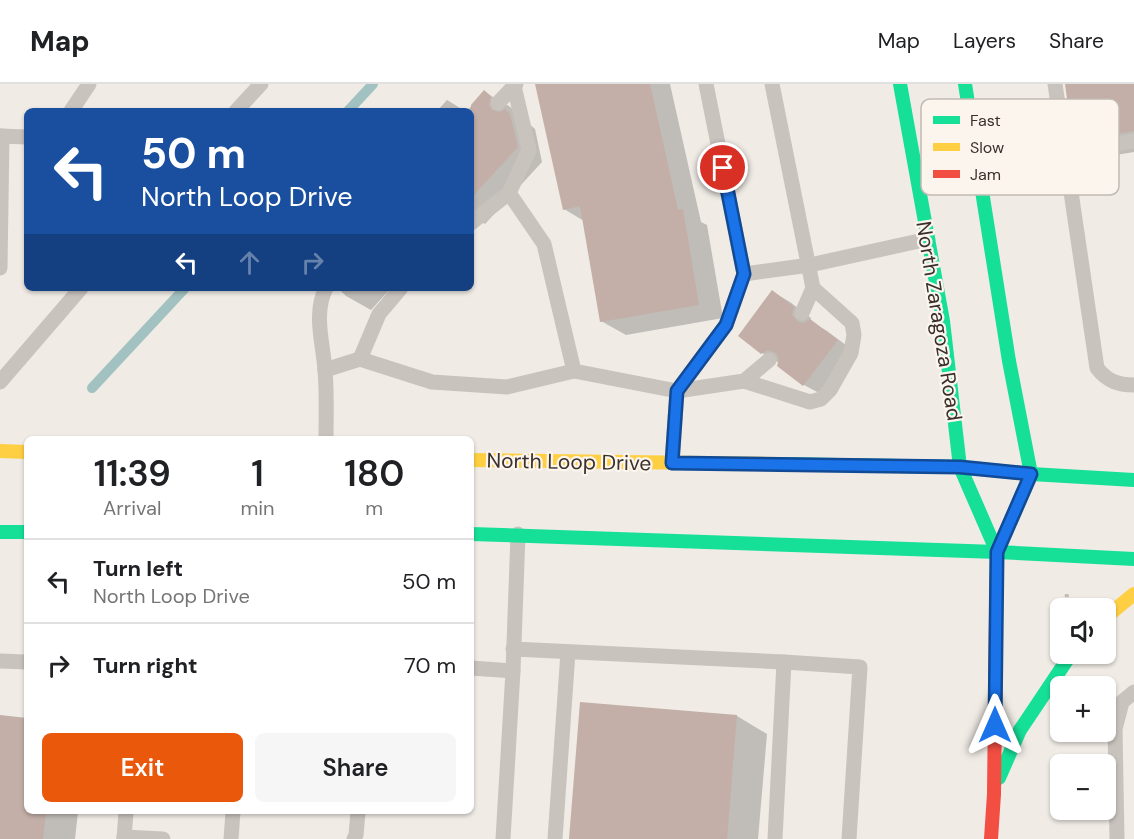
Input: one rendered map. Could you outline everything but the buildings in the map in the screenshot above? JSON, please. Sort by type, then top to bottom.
[{"type":"main road","name":"North Zaragoza Road","points":[[900,84],[943,321],[960,467],[997,552]]},
{"type":"main road","points":[[964,84],[966,99]]},
{"type":"main road","points":[[982,195],[1009,361],[1031,474]]},
{"type":"main road","points":[[0,451],[24,452]]},
{"type":"main road","name":"North Loop Drive","points":[[474,460],[960,467],[1134,480]]},
{"type":"main road","name":"North Zaragoza Road","points":[[992,839],[997,552],[1031,474]]},
{"type":"main road","points":[[0,532],[24,532]]},
{"type":"main road","points":[[474,534],[997,552],[1134,559]]},
{"type":"main road","points":[[1116,609],[1134,594]]},
{"type":"main road","points":[[994,794],[1004,761],[1064,664]]},
{"type":"lane","points":[[73,108],[89,84]]},
{"type":"lane","points":[[239,108],[261,84]]},
{"type":"lane","points":[[672,463],[677,391],[726,325],[744,274],[706,84]]},
{"type":"lane","points":[[772,84],[810,265],[813,288],[802,313]]},
{"type":"lane","points":[[1055,84],[1057,99]]},
{"type":"lane","points":[[498,103],[515,85]]},
{"type":"lane","points":[[474,221],[509,194],[529,150],[515,85]]},
{"type":"lane","points":[[0,268],[1,136],[24,137]]},
{"type":"lane","points":[[1119,143],[1134,141]]},
{"type":"lane","points":[[509,194],[544,244],[574,371]]},
{"type":"lane","points":[[1071,195],[1097,368],[1104,377],[1120,385],[1134,385]]},
{"type":"lane","points":[[744,274],[810,265],[928,239]]},
{"type":"lane","points":[[325,370],[360,359],[432,382],[507,387],[574,371],[677,391],[744,381],[810,402],[821,399],[830,390],[851,353],[854,335],[852,323],[813,288]]},
{"type":"lane","points":[[0,382],[78,291]]},
{"type":"lane","points":[[324,291],[321,297],[320,327],[325,370],[326,436]]},
{"type":"lane","points":[[360,359],[379,314],[398,291]]},
{"type":"lane","points":[[744,381],[770,360]]},
{"type":"lane","points":[[503,839],[518,534]]},
{"type":"lane","points":[[513,650],[860,667],[849,839]]},
{"type":"lane","points":[[555,839],[568,652]]},
{"type":"lane","points":[[0,661],[24,662]]},
{"type":"lane","points":[[775,839],[784,662]]},
{"type":"lane","points":[[474,668],[513,671]]},
{"type":"lane","points":[[1117,833],[1115,729],[1122,702],[1134,692]]},
{"type":"lane","points":[[126,814],[124,838],[164,839]]},
{"type":"lane","points":[[231,839],[233,814]]},
{"type":"lane","points":[[354,839],[358,814]]},
{"type":"path","points":[[1067,592],[1067,598]]},
{"type":"waterway","points":[[351,108],[373,84]]},
{"type":"waterway","points":[[92,388],[182,291]]},
{"type":"traffic: fast","points":[[900,84],[943,321],[960,467],[997,552]]},
{"type":"traffic: fast","points":[[965,84],[967,99]]},
{"type":"traffic: fast","points":[[983,195],[1009,361],[1031,474],[997,552],[996,619]]},
{"type":"traffic: fast","points":[[777,464],[960,467],[1134,480]]},
{"type":"traffic: fast","points":[[0,532],[24,532]]},
{"type":"traffic: fast","points":[[474,534],[997,552],[1134,559]]},
{"type":"traffic: fast","points":[[999,778],[1020,730],[1064,664]]},
{"type":"traffic: slow","points":[[0,451],[24,452]]},
{"type":"traffic: slow","points":[[474,460],[777,464]]},
{"type":"traffic: slow","points":[[1116,609],[1134,594]]},
{"type":"traffic: jam","points":[[991,839],[994,794],[996,619]]},
{"type":"route","points":[[723,168],[744,274],[726,325],[677,391],[672,463],[960,467],[1031,474],[997,552],[995,725]]}]
